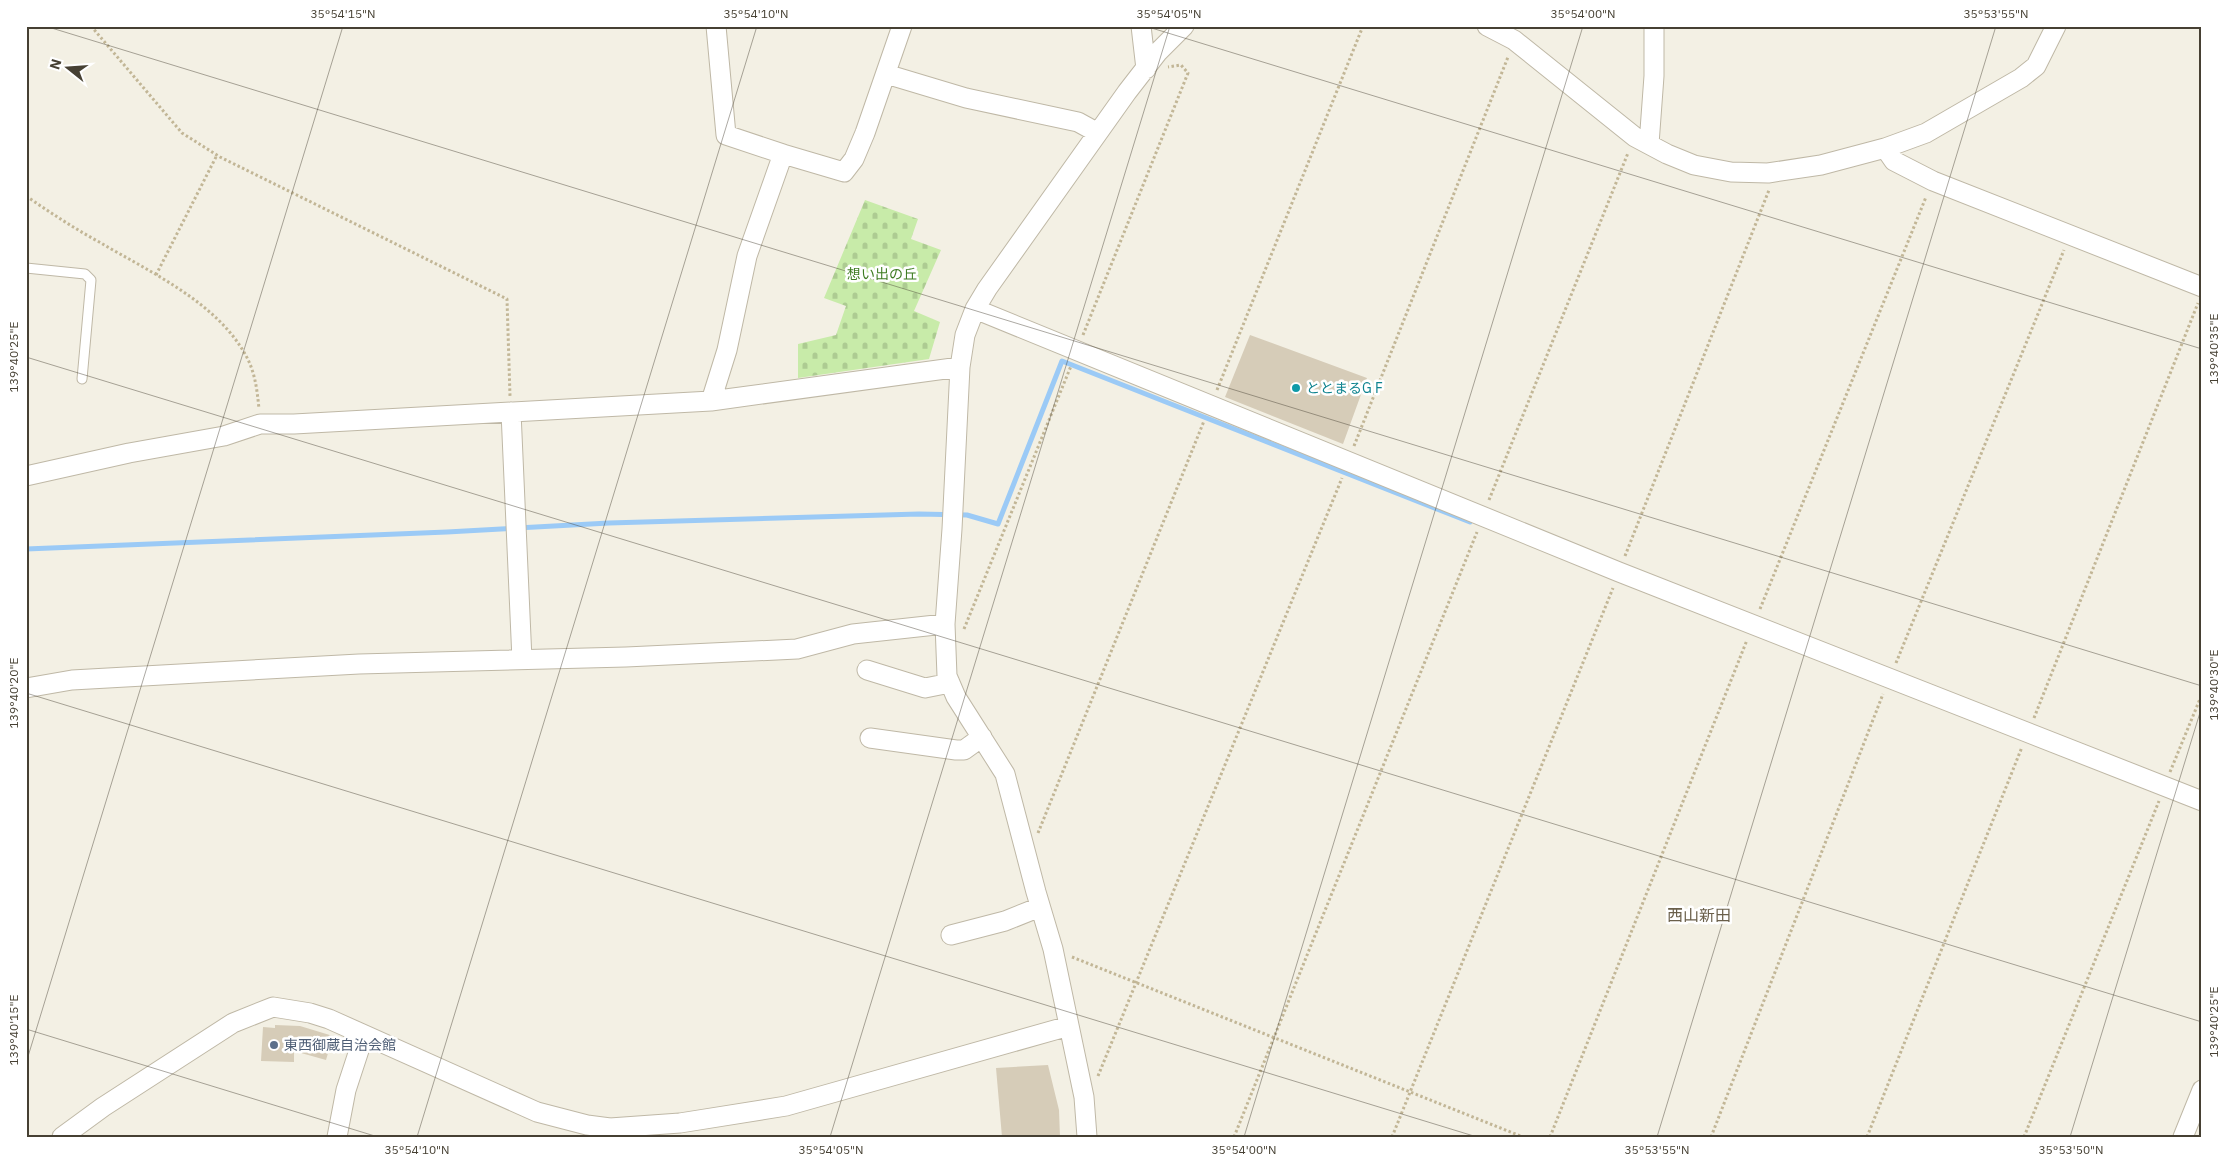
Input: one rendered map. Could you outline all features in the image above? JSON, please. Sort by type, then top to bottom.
[{"type":"street","points":[[716,26],[726,135],[844,172],[854,159],[902,26]]},
{"type":"street","points":[[1141,26],[1146,69]]},
{"type":"street","points":[[1087,1137],[1084,1097],[1053,950],[1005,774],[956,697],[947,676],[945,624],[960,367],[965,334],[974,309],[998,272],[1031,230],[1098,133],[1158,52],[1184,26]]},
{"type":"street","points":[[1487,26],[1514,40],[1642,140],[1667,154],[1694,165],[1731,172],[1768,173],[1821,165],[1885,148],[1926,133],[2021,78],[2036,66],[2056,26]]},
{"type":"street","points":[[1642,140],[1654,76],[1654,26]]},
{"type":"street","points":[[886,74],[966,98],[1078,122],[1098,133]]},
{"type":"street","points":[[1885,148],[1894,161],[1933,181],[2202,287]]},
{"type":"street","points":[[712,401],[727,350],[747,256],[782,154]]},
{"type":"street","points":[[974,309],[1349,460],[1619,572],[2202,801]]},
{"type":"street","points":[[26,476],[129,453],[224,436],[260,424],[294,424],[712,401],[960,367]]},
{"type":"street","points":[[511,412],[522,660]]},
{"type":"street","points":[[26,688],[72,680],[360,664],[522,660],[796,649],[853,634],[945,624]]},
{"type":"street","points":[[868,670],[925,688],[950,683]]},
{"type":"street","points":[[870,738],[964,750],[982,737]]},
{"type":"street","points":[[951,935],[1005,921],[1040,907]]},
{"type":"street","points":[[62,1137],[103,1107],[234,1023],[274,1007],[310,1013],[537,1112],[609,1132],[786,1106],[1069,1026]]},
{"type":"street","points":[[337,1137],[346,1090],[364,1035]]},
{"type":"street","points":[[2183,1137],[2202,1090]]},
{"type":"lane","points":[[26,268],[85,274],[91,280],[82,379]]},
{"type":"path","points":[[91,26],[182,133],[217,155],[507,299],[511,412]]},
{"type":"path","points":[[1027,860],[1363,26]]},
{"type":"path","points":[[1084,1097],[1093,1087],[1349,460],[1514,40]]},
{"type":"path","points":[[1234,1137],[1483,515],[1642,140]]},
{"type":"path","points":[[156,275],[217,155]]},
{"type":"path","points":[[1392,1137],[1619,572],[1769,190],[1768,173]]},
{"type":"path","points":[[1550,1137],[1753,624],[1933,181]]},
{"type":"path","points":[[26,196],[79,231],[156,275],[206,308],[245,352],[255,375],[260,424]]},
{"type":"path","points":[[2024,1137],[2202,694]]},
{"type":"path","points":[[1053,950],[1523,1137]]},
{"type":"green space","name":"想い出の丘","points":[[865,200],[918,219],[911,239],[941,250],[914,311],[940,322],[929,359],[798,378],[798,344],[836,335],[846,306],[824,298]]},
{"type":"building","name":"ととまるG F","points":[[1250,335],[1367,378],[1343,444],[1225,397]]},
{"type":"building","points":[[275,1025],[300,1026],[333,1036],[326,1060],[294,1051],[294,1062],[261,1061],[263,1027],[275,1028]]},
{"type":"building","points":[[1048,1065],[1059,1110],[1060,1137],[1002,1137],[996,1068]]},
{"type":"waterway","points":[[26,549],[447,532],[609,523],[919,514],[967,515],[998,524],[1062,361],[1470,522]]},
{"type":"place","name":"ととまるG F","points":[[1296,388]]},
{"type":"place","name":"東西御蔵自治会館","points":[[274,1045]]},
{"type":"district","name":"西山新田","points":[[1699,915]]}]
